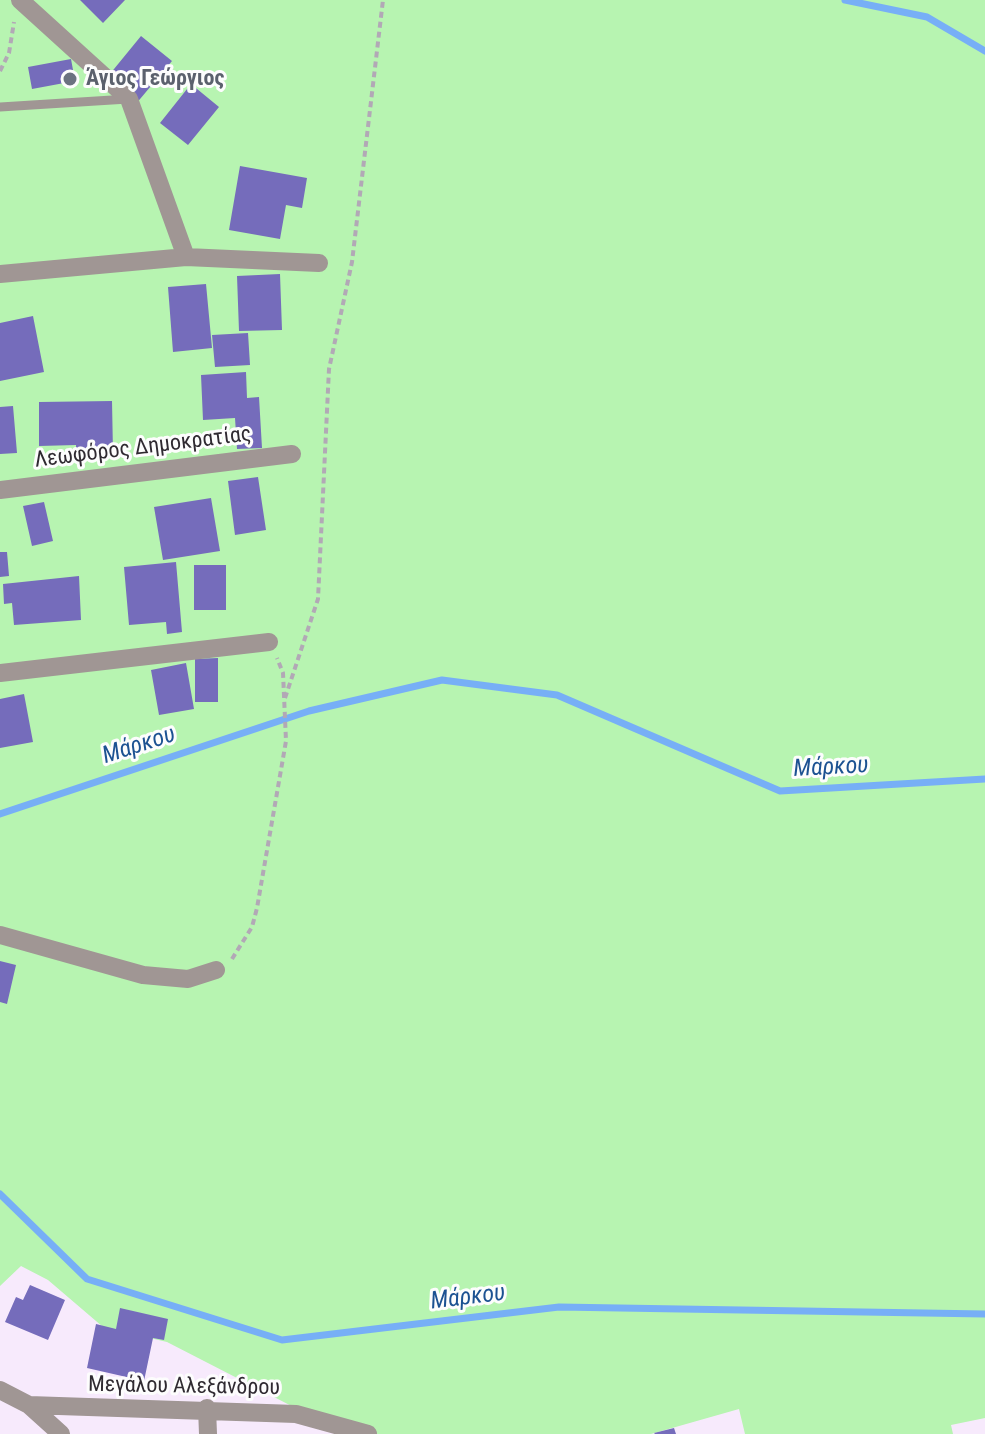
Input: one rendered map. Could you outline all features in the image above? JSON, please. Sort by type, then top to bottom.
[{"type":"street","points":[[18,7],[129,99],[186,257]]},
{"type":"street","points":[[0,274],[186,257],[319,263]]},
{"type":"street","name":"Λεωφόρος Δημοκρατίας","points":[[0,490],[292,454]]},
{"type":"street","points":[[0,673],[269,642]]},
{"type":"street","points":[[0,935],[143,975],[188,979],[216,970]]},
{"type":"street","name":"Μεγάλου Αλεξάνδρου","points":[[0,1390],[29,1405],[67,1409],[207,1408],[296,1414],[368,1434]]},
{"type":"street","points":[[29,1405],[61,1434]]},
{"type":"street","points":[[207,1408],[208,1434]]},
{"type":"lane","points":[[0,107],[129,99]]},
{"type":"path","points":[[285,698],[318,599],[329,369],[352,262],[383,0]]},
{"type":"path","points":[[0,71],[9,53],[18,7]]},
{"type":"path","points":[[216,970],[232,960],[241,947],[257,908],[286,741],[283,673],[269,642]]},
{"type":"green space","points":[[0,0],[985,0],[985,1418],[951,1425],[953,1434],[745,1434],[739,1409],[651,1434],[346,1434],[167,1342],[103,1327],[48,1280],[21,1266],[0,1286]]},
{"type":"building","points":[[80,0],[125,0],[103,23]]},
{"type":"building","points":[[141,36],[172,61],[135,105],[105,80]]},
{"type":"building","points":[[71,59],[75,81],[32,89],[28,67]]},
{"type":"building","points":[[191,84],[219,107],[188,145],[160,123]]},
{"type":"building","points":[[240,166],[307,178],[302,208],[286,205],[280,239],[229,230]]},
{"type":"building","points":[[280,274],[282,330],[239,331],[237,276]]},
{"type":"building","points":[[206,284],[212,348],[173,352],[168,287]]},
{"type":"building","points":[[33,316],[44,372],[0,381],[0,323]]},
{"type":"building","points":[[248,333],[250,365],[215,367],[212,335]]},
{"type":"building","points":[[246,372],[247,398],[259,397],[262,448],[237,449],[235,418],[203,420],[201,375]]},
{"type":"building","points":[[112,401],[113,453],[76,453],[76,445],[39,446],[39,402]]},
{"type":"building","points":[[13,406],[17,453],[0,454],[0,407]]},
{"type":"building","points":[[258,477],[266,530],[235,535],[228,481]]},
{"type":"building","points":[[211,498],[220,551],[163,560],[154,507]]},
{"type":"building","points":[[44,502],[53,541],[32,546],[23,506]]},
{"type":"building","points":[[0,552],[7,552],[9,576],[0,577]]},
{"type":"building","points":[[176,562],[182,632],[167,634],[166,622],[129,625],[124,567]]},
{"type":"building","points":[[194,565],[226,565],[226,610],[194,610]]},
{"type":"building","points":[[79,576],[81,620],[14,625],[12,603],[4,604],[3,584]]},
{"type":"building","points":[[218,658],[218,702],[195,702],[195,659]]},
{"type":"building","points":[[186,663],[194,709],[159,715],[151,670]]},
{"type":"building","points":[[24,694],[33,742],[0,748],[0,699]]},
{"type":"building","points":[[0,961],[16,965],[7,1004],[0,1002]]},
{"type":"building","points":[[30,1285],[65,1300],[48,1340],[5,1322],[16,1297],[23,1300]]},
{"type":"building","points":[[120,1308],[168,1319],[164,1340],[153,1338],[144,1381],[87,1368],[96,1324],[116,1329]]},
{"type":"building","points":[[674,1428],[676,1434],[654,1433]]},
{"type":"waterway","points":[[845,0],[927,17],[985,51]]},
{"type":"waterway","name":"Μάρκου","points":[[0,814],[309,711],[442,680],[557,695],[780,791],[985,779]]},
{"type":"waterway","name":"Μάρκου","points":[[0,1194],[87,1279],[282,1340],[559,1307],[985,1314]]},
{"type":"place","name":"Άγιος Γεώργιος","points":[[70,79]]}]
